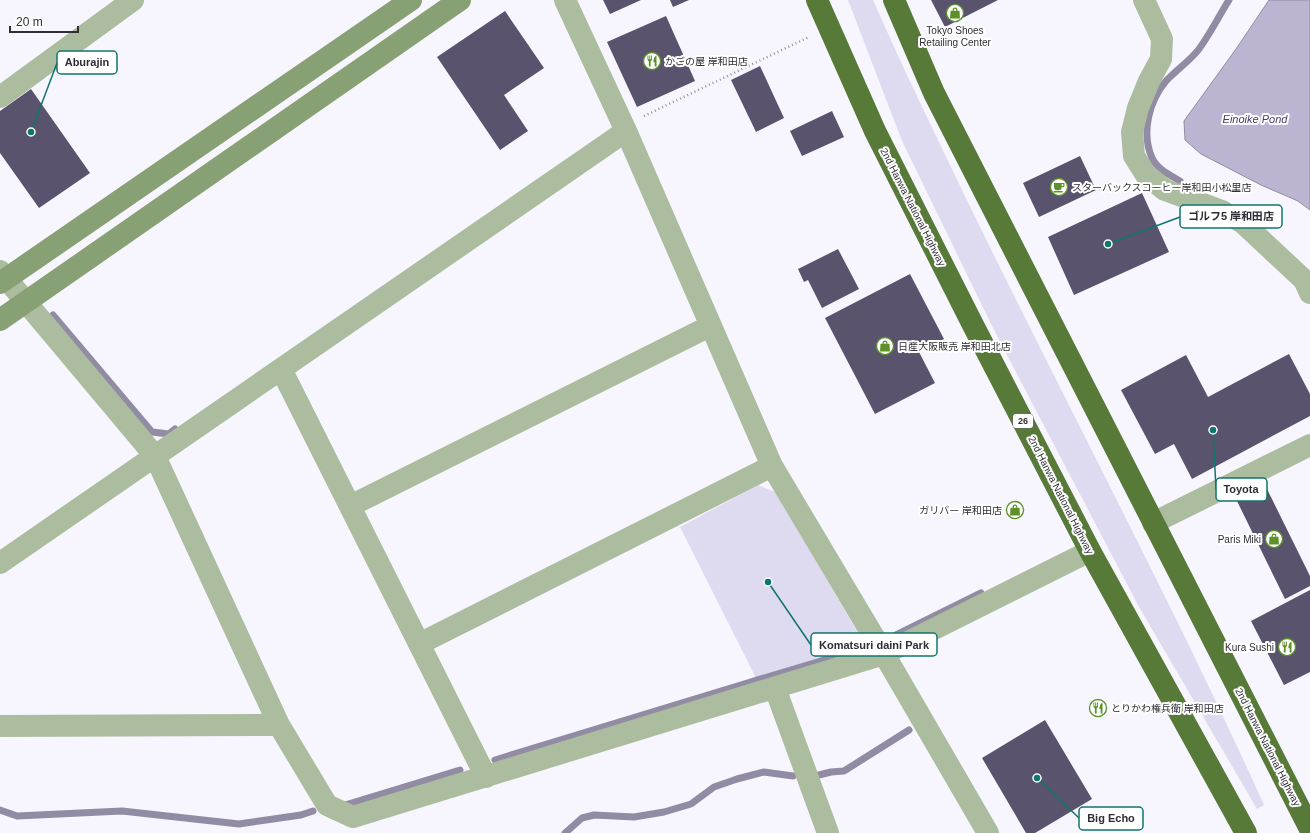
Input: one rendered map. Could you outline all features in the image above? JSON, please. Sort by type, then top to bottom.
[{"type":"highway","name":"2nd Hanwa National Highway","points":[[817,0],[875,131],[973,324],[1090,551],[1246,833]]},
{"type":"highway","name":"2nd Hanwa National Highway","points":[[894,0],[934,93],[1310,829]]},
{"type":"street","points":[[0,97],[133,0]]},
{"type":"street","points":[[411,0],[2,278],[25,302],[155,456],[279,725],[327,805],[352,817],[884,654],[1090,551]]},
{"type":"street","points":[[0,320],[460,0]]},
{"type":"street","points":[[565,0],[626,131],[772,466],[988,833]]},
{"type":"street","points":[[1144,0],[1162,39],[1161,59],[1149,81],[1138,108],[1132,132],[1134,156],[1146,175],[1166,190],[1222,211],[1243,223],[1304,280],[1310,293]]},
{"type":"street","points":[[0,563],[626,131]]},
{"type":"street","points":[[350,506],[710,326]]},
{"type":"street","points":[[281,369],[486,777]]},
{"type":"street","points":[[1153,523],[1310,445]]},
{"type":"street","points":[[419,644],[772,466]]},
{"type":"street","points":[[775,688],[828,833]]},
{"type":"street","points":[[0,726],[279,725]]},
{"type":"path","points":[[626,131],[637,120],[808,37]]},
{"type":"shaded area","points":[[848,0],[873,0],[891,41],[988,243],[1227,724],[1264,805],[1257,809],[1138,605],[996,334],[902,141]]},
{"type":"shaded area","points":[[758,485],[775,492],[861,638],[857,649],[756,678],[680,527]]},
{"type":"water","name":"Einoike Pond","points":[[1269,0],[1310,0],[1310,210],[1298,201],[1261,185],[1201,154],[1185,140],[1184,121]]},
{"type":"building","points":[[603,0],[641,0],[610,14]]},
{"type":"building","points":[[670,0],[689,0],[673,7]]},
{"type":"building","name":"Tokyo Shoes Retailing Center","points":[[931,0],[998,0],[945,27]]},
{"type":"building","points":[[505,11],[544,68],[504,95],[528,131],[500,150],[437,57]]},
{"type":"building","name":"かごの屋 岸和田店","points":[[666,16],[695,81],[637,107],[607,42]]},
{"type":"building","points":[[760,66],[784,118],[756,132],[731,80]]},
{"type":"building","points":[[31,89],[90,173],[39,208],[0,153],[0,111]]},
{"type":"building","points":[[832,111],[844,137],[802,156],[790,131]]},
{"type":"building","points":[[1080,156],[1096,190],[1039,217],[1023,183]]},
{"type":"building","points":[[1142,193],[1169,252],[1074,295],[1048,237]]},
{"type":"building","points":[[838,249],[859,289],[822,308],[808,280],[804,282],[798,269]]},
{"type":"building","name":"日産大阪販売 岸和田北店","points":[[910,274],[944,339],[919,352],[935,383],[875,414],[825,318]]},
{"type":"building","points":[[1289,354],[1310,394],[1310,416],[1192,479],[1174,444],[1155,454],[1121,390],[1186,355],[1208,397]]},
{"type":"building","name":"Paris Miki","points":[[1266,487],[1310,576],[1310,586],[1285,599],[1237,501]]},
{"type":"building","name":"Kura Sushi","points":[[1310,590],[1310,672],[1284,685],[1251,621]]},
{"type":"building","points":[[1045,720],[1092,799],[1035,833],[1026,833],[982,758]]},
{"type":"waterway","points":[[1180,181],[1160,169],[1154,162],[1147,138],[1148,118],[1160,89],[1166,81],[1199,49],[1229,0]]},
{"type":"waterway","points":[[53,315],[152,432],[169,434],[175,429]]},
{"type":"waterway","points":[[896,635],[981,593]]},
{"type":"waterway","points":[[495,760],[861,649]]},
{"type":"waterway","points":[[815,776],[831,772],[844,771],[909,730]]},
{"type":"waterway","points":[[345,805],[460,770]]},
{"type":"waterway","points":[[565,833],[582,818],[594,815],[634,817],[664,812],[691,804],[714,787],[764,772],[793,776]]},
{"type":"waterway","points":[[0,810],[17,816],[122,811],[239,824],[301,815],[313,811]]},
{"type":"place","name":"Tokyo Shoes Retailing Center","points":[[955,13]]},
{"type":"place","name":"かごの屋 岸和田店","points":[[652,61]]},
{"type":"place","name":"Aburajin","points":[[31,132]]},
{"type":"place","name":"スターバックスコーヒー岸和田小松里店","points":[[1059,187]]},
{"type":"place","name":"ゴルフ5 岸和田店","points":[[1108,244]]},
{"type":"place","name":"日産大阪販売 岸和田北店","points":[[885,346]]},
{"type":"place","name":"Toyota","points":[[1213,430]]},
{"type":"place","name":"ガリバー 岸和田店","points":[[1015,510]]},
{"type":"place","name":"Paris Miki","points":[[1274,539]]},
{"type":"place","name":"Komatsuri daini Park","points":[[768,582]]},
{"type":"place","name":"Kura Sushi","points":[[1287,647]]},
{"type":"place","name":"とりかわ権兵衛 岸和田店","points":[[1098,708]]},
{"type":"place","name":"Big Echo","points":[[1037,778]]}]
